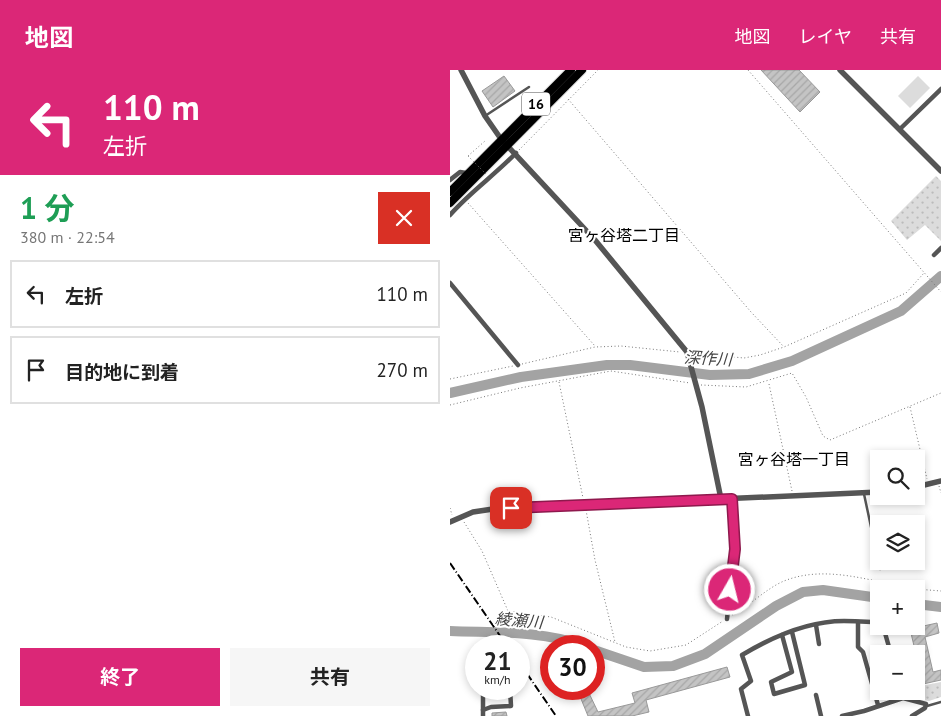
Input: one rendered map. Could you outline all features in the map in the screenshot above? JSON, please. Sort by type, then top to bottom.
[{"type":"highway","name":"16","points":[[450,204],[571,70]]},
{"type":"highway","name":"16","points":[[450,192],[466,173],[504,142],[582,70]]},
{"type":"street","points":[[461,70],[485,116],[504,142],[595,240],[687,352],[721,499]]},
{"type":"street","points":[[840,70],[940,169]]},
{"type":"street","points":[[900,129],[941,89]]},
{"type":"street","points":[[450,215],[464,198],[486,182],[516,153]]},
{"type":"street","points":[[450,180],[460,172],[466,173]]},
{"type":"street","points":[[934,255],[941,248]]},
{"type":"street","points":[[450,283],[518,365]]},
{"type":"street","points":[[925,486],[940,482]]},
{"type":"street","points":[[451,521],[482,510],[732,499],[793,494],[870,493]]},
{"type":"street","points":[[727,619],[735,549],[732,499]]},
{"type":"street","points":[[748,716],[741,689],[751,681],[742,655],[766,641],[816,625],[843,621],[870,622]]},
{"type":"street","points":[[858,622],[858,647],[864,652],[878,705]]},
{"type":"street","points":[[816,625],[819,644]]},
{"type":"street","points":[[782,635],[792,672],[771,682],[774,694],[805,685],[792,632]]},
{"type":"street","points":[[816,695],[821,716]]},
{"type":"street","points":[[483,700],[483,713]]},
{"type":"street","points":[[483,713],[491,707],[511,706],[511,700]]},
{"type":"street","points":[[842,716],[865,714],[878,705],[896,700]]},
{"type":"street","points":[[911,700],[926,704],[927,706],[914,715]]},
{"type":"lane","points":[[485,116],[529,86]]},
{"type":"lane","points":[[863,493],[870,524]]},
{"type":"lane","points":[[927,706],[941,702]]},
{"type":"path","points":[[516,153],[598,70]]},
{"type":"path","points":[[748,70],[941,292]]},
{"type":"path","points":[[568,99],[751,312],[784,347]]},
{"type":"path","points":[[485,141],[468,156],[486,174]]},
{"type":"path","points":[[464,198],[595,347]]},
{"type":"path","points":[[450,379],[595,347],[621,346],[744,358],[760,355],[784,347],[906,293],[924,273]]},
{"type":"path","points":[[450,405],[610,371],[713,387],[746,387],[792,372],[806,397],[823,436],[830,440],[941,393]]},
{"type":"path","points":[[558,382],[595,560],[615,642]]},
{"type":"path","points":[[769,384],[793,494]]},
{"type":"path","points":[[910,407],[928,485]]},
{"type":"path","points":[[940,482],[941,494]]},
{"type":"path","points":[[450,508],[451,521]]},
{"type":"path","points":[[461,517],[482,551],[508,611],[551,617],[626,647],[650,651],[686,645],[784,581],[812,575],[850,576],[870,580]]},
{"type":"path","points":[[925,590],[941,591]]},
{"type":"shaded area","points":[[918,76],[930,88],[910,108],[898,96]]},
{"type":"shaded area","points":[[936,176],[941,181],[941,241],[925,225],[907,240],[891,221]]},
{"type":"shaded area","points":[[941,682],[941,697],[929,701],[924,700],[925,685]]},
{"type":"building","points":[[761,70],[799,70],[820,92],[800,112]]},
{"type":"building","points":[[504,76],[515,91],[493,107],[482,91]]},
{"type":"building","points":[[937,623],[939,633],[925,637],[933,672],[941,670],[941,680],[925,684],[925,645],[914,645],[911,635],[925,635],[925,626]]},
{"type":"building","points":[[727,667],[730,677],[646,700],[649,712],[632,716],[588,716],[581,700],[592,700],[598,712],[635,703],[632,693]]},
{"type":"building","points":[[506,712],[507,716],[492,716],[492,713]]},
{"type":"waterway","name":"深作川","points":[[450,393],[521,377],[607,365],[630,365],[710,375],[749,374],[792,361],[901,311],[941,276]]},
{"type":"waterway","name":"綾瀬川","points":[[605,654],[644,667],[673,666],[705,654],[776,606],[803,592],[823,590],[870,597]]},
{"type":"waterway","name":"綾瀬川","points":[[925,605],[941,607]]},
{"type":"waterway","name":"綾瀬川","points":[[450,631],[501,632],[540,636]]},
{"type":"railway","points":[[450,563],[499,635]]},
{"type":"railway","points":[[530,678],[556,716]]},
{"type":"district","name":"宮ヶ谷塔二丁目","points":[[624,235]]},
{"type":"district","name":"宮ヶ谷塔一丁目","points":[[794,459]]},
{"type":"route","points":[[511,508],[732,499],[735,549],[730,590]]}]
